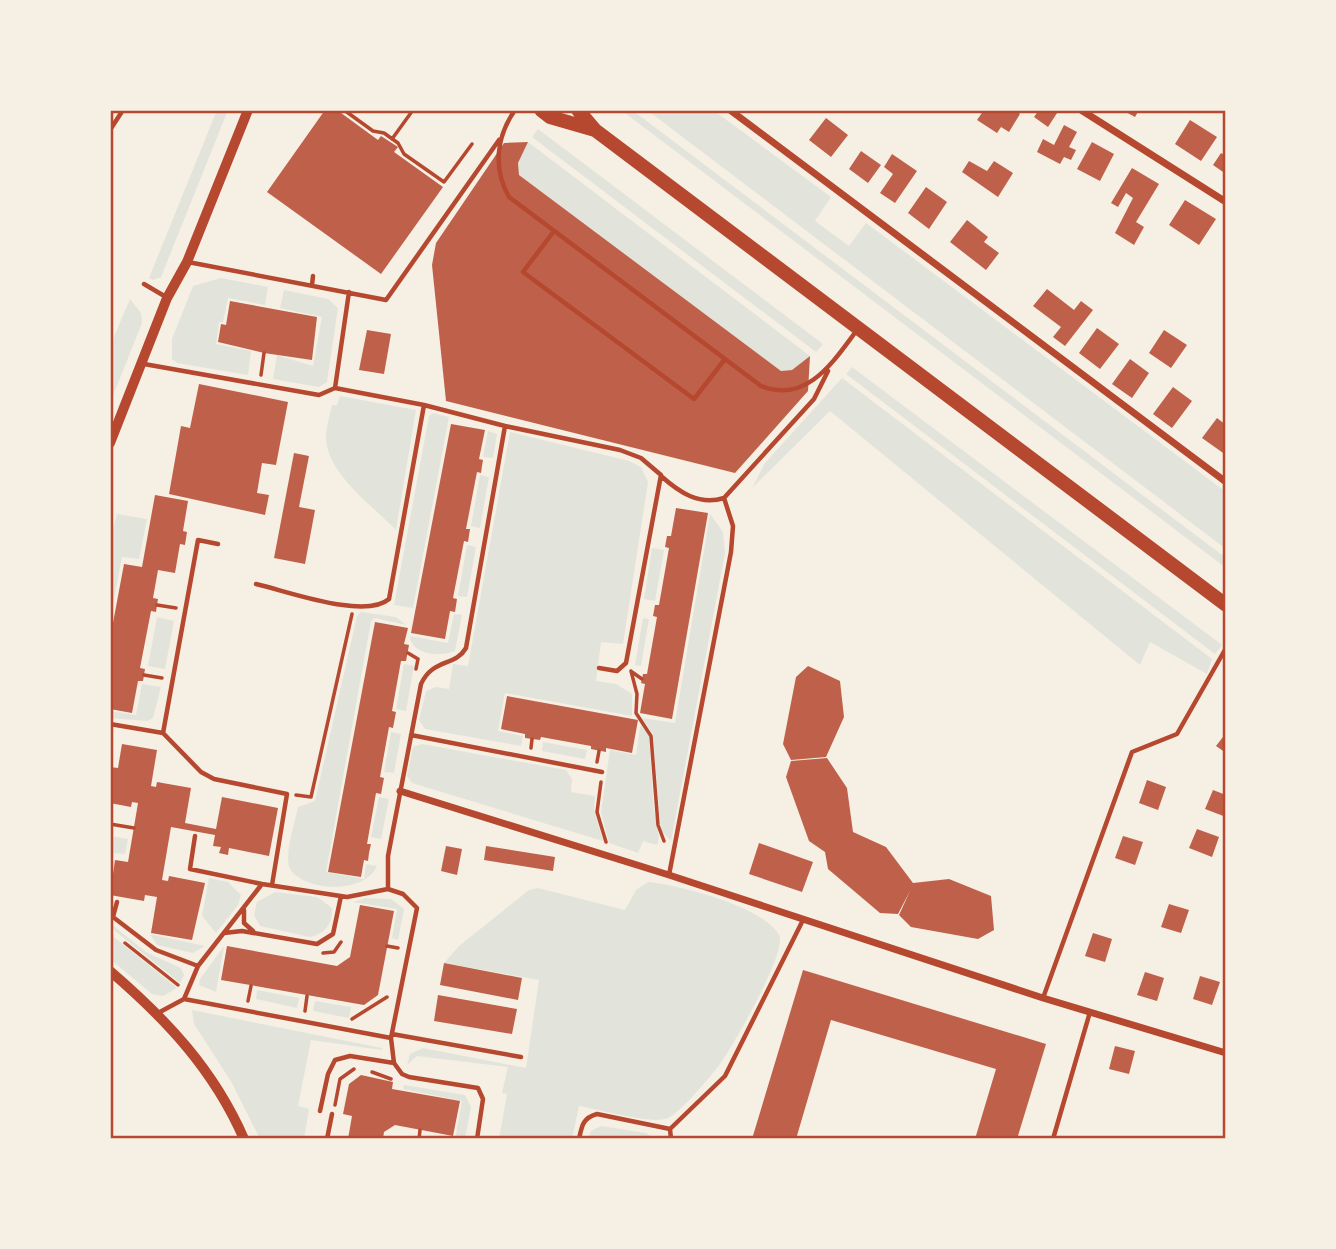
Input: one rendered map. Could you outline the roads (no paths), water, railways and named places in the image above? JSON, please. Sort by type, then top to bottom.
[{"type":"main road","points":[[541,110],[550,117],[595,130]]},
{"type":"main road","points":[[578,110],[595,130],[1226,605]]},
{"type":"street","points":[[110,443],[167,298],[187,261],[248,110]]},
{"type":"street","points":[[730,110],[1226,482]]},
{"type":"street","points":[[1081,110],[1226,202]]},
{"type":"street","points":[[400,791],[669,875],[1044,998],[1226,1053]]},
{"type":"street","points":[[110,971],[158,1013],[187,1045],[220,1090],[244,1139]]},
{"type":"lane","points":[[110,130],[122,110]]},
{"type":"lane","points":[[187,261],[386,300],[502,135],[514,110]]},
{"type":"lane","points":[[502,135],[499,179],[509,197],[761,386],[775,391],[809,384],[830,366],[859,329]]},
{"type":"lane","points":[[554,231],[523,272],[694,399],[725,359]]},
{"type":"lane","points":[[312,285],[313,276]]},
{"type":"lane","points":[[144,284],[167,298]]},
{"type":"lane","points":[[335,388],[349,292]]},
{"type":"lane","points":[[143,364],[319,395],[335,388],[424,405],[505,426],[620,450],[641,458],[690,496],[709,501],[724,498],[814,399],[830,366]]},
{"type":"lane","points":[[256,583],[354,607],[374,607],[389,599],[424,405]]},
{"type":"lane","points":[[388,889],[388,856],[421,684],[426,674],[439,663],[462,654],[466,648],[505,426]]},
{"type":"lane","points":[[599,668],[617,671],[626,663],[661,475]]},
{"type":"lane","points":[[669,875],[731,552],[733,526],[724,498]]},
{"type":"lane","points":[[163,733],[198,540],[218,544]]},
{"type":"lane","points":[[1044,998],[1132,752],[1177,734],[1226,648]]},
{"type":"lane","points":[[110,724],[163,733],[201,772],[214,779],[287,794],[272,884]]},
{"type":"lane","points":[[411,735],[602,772]]},
{"type":"lane","points":[[195,836],[190,869],[341,896],[388,889],[403,894],[417,908],[391,1036],[394,1063],[402,1074],[409,1077],[472,1086],[480,1090],[483,1099],[477,1139]]},
{"type":"lane","points":[[184,999],[198,966],[262,884]]},
{"type":"lane","points":[[223,933],[235,930],[317,944],[333,934],[341,896]]},
{"type":"lane","points":[[117,902],[113,917],[156,950],[198,966]]},
{"type":"lane","points":[[245,906],[244,923],[259,934]]},
{"type":"lane","points":[[670,1129],[725,1076],[803,920]]},
{"type":"lane","points":[[158,1013],[184,999],[521,1057]]},
{"type":"lane","points":[[1053,1139],[1090,1012]]},
{"type":"lane","points":[[320,1111],[328,1074],[335,1060],[350,1056],[394,1063]]},
{"type":"lane","points":[[327,1139],[335,1114]]},
{"type":"lane","points":[[579,1139],[582,1124],[588,1116],[597,1114],[670,1129]]},
{"type":"lane","points":[[670,1129],[671,1139]]}]
